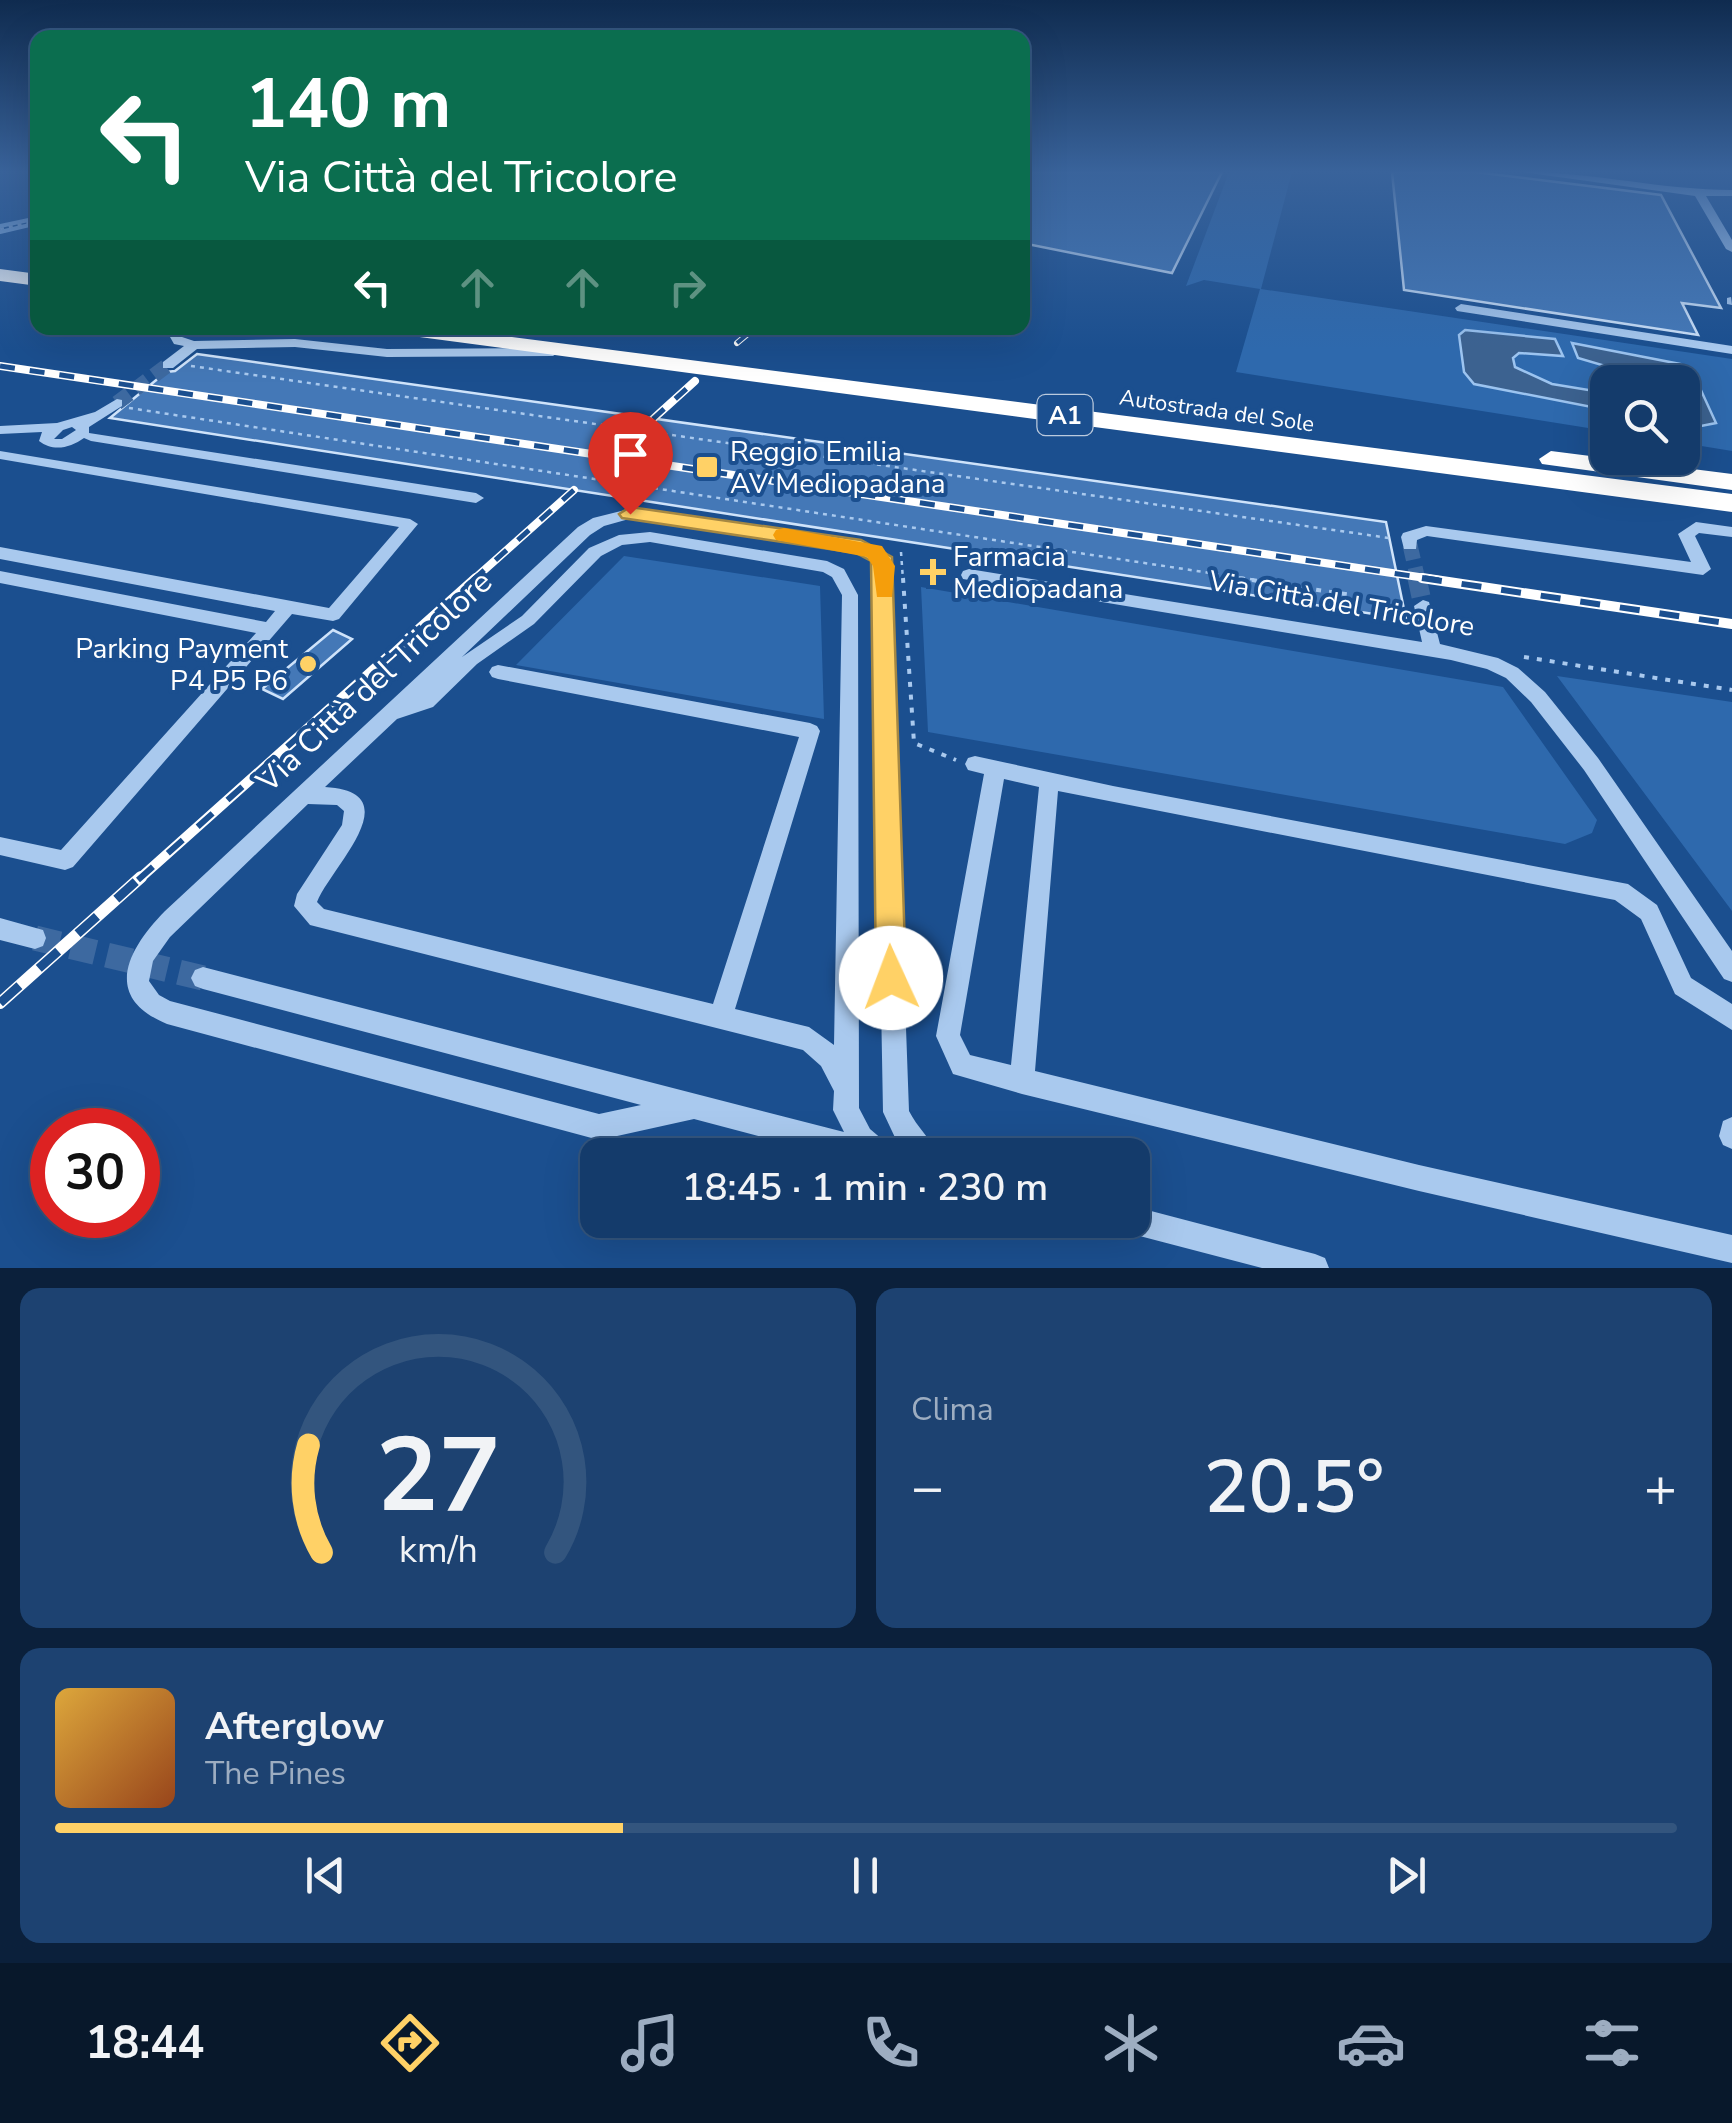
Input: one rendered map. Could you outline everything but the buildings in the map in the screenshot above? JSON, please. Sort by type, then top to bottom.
[{"type":"highway","points":[[0,260],[30,263]]},
{"type":"highway","points":[[0,275],[30,279]]},
{"type":"highway","name":"Autostrada del Sole","points":[[451,335],[1732,504]]},
{"type":"highway","name":"Autostrada del Sole","points":[[600,335],[1732,482]]},
{"type":"street","points":[[1461,308],[1732,350]]},
{"type":"street","points":[[178,335],[178,341],[194,344],[295,343],[387,354],[589,353]]},
{"type":"street","points":[[172,365],[194,344]]},
{"type":"street","points":[[26,431],[52,444],[81,432],[97,416],[119,405]]},
{"type":"street","points":[[46,438],[58,427]]},
{"type":"street","points":[[0,430],[58,427],[476,498]]},
{"type":"street","points":[[0,456],[410,524],[334,615],[0,552]]},
{"type":"street","name":"Via Città del Tricolore","points":[[817,1138],[695,1106],[598,1128],[152,1006],[141,996],[137,984],[144,953],[152,941],[584,532],[615,516],[648,514],[874,551],[884,566],[887,876],[896,1112],[910,1138]]},
{"type":"street","points":[[1410,544],[1409,536],[1426,531],[1702,569],[1686,534],[1696,527],[1732,532]]},
{"type":"street","points":[[390,714],[426,702],[471,659],[528,620],[594,552],[619,540],[650,537],[827,567],[838,573],[850,595],[845,1088],[851,1124],[865,1138]]},
{"type":"street","name":"Via Città del Tricolore","points":[[969,575],[1432,650],[1492,663],[1512,673],[1538,696],[1592,764],[1732,971]]},
{"type":"street","points":[[0,577],[270,628]]},
{"type":"street","points":[[1423,606],[1432,650]]},
{"type":"street","points":[[0,846],[65,860],[288,607]]},
{"type":"street","points":[[498,672],[810,731],[721,1017]]},
{"type":"street","points":[[1732,1018],[1683,986],[1649,912],[1620,892],[975,765],[948,1036],[962,1065],[1732,1249]]},
{"type":"street","points":[[1022,1082],[1049,782]]},
{"type":"street","points":[[306,795],[342,797],[355,806],[352,828],[308,894],[305,906],[318,918],[809,1039],[830,1057],[845,1088]]},
{"type":"street","points":[[0,929],[34,938]]},
{"type":"street","points":[[203,978],[695,1106]]},
{"type":"street","points":[[1150,1225],[1314,1268]]},
{"type":"path","points":[[172,365],[1389,538]]},
{"type":"path","points":[[119,405],[1403,603]]},
{"type":"path","points":[[901,552],[914,742],[926,752],[975,765]]},
{"type":"path","points":[[1512,655],[1732,690]]},
{"type":"shaded area","points":[[1207,231],[1276,231],[1261,289],[1732,359],[1732,451],[1700,446],[1700,365],[1590,365],[1590,428],[1236,372],[1260,289],[1204,280],[1186,286]]},
{"type":"shaded area","points":[[1465,330],[1555,339],[1563,356],[1519,353],[1513,358],[1515,367],[1552,384],[1590,390],[1590,407],[1474,384],[1464,372],[1459,335]]},
{"type":"shaded area","points":[[1572,343],[1681,365],[1602,365],[1578,358]]},
{"type":"shaded area","points":[[1700,388],[1716,423],[1700,426]]},
{"type":"shaded area","points":[[624,556],[820,586],[824,719],[516,665]]},
{"type":"shaded area","points":[[921,587],[1503,687],[1597,820],[1592,833],[1565,844],[928,732]]},
{"type":"shaded area","points":[[1557,676],[1732,702],[1732,911]]},
{"type":"tunnel","points":[[117,403],[168,365]]},
{"type":"tunnel","points":[[1410,545],[1418,580]]},
{"type":"tunnel","points":[[1417,578],[1423,606]]},
{"type":"tunnel","points":[[35,938],[203,978]]},
{"type":"railway","points":[[737,343],[747,335]]},
{"type":"railway","points":[[0,366],[1439,580]]},
{"type":"railway","points":[[653,419],[695,381]]},
{"type":"railway","points":[[473,580],[574,490]]},
{"type":"railway","points":[[138,880],[476,578]]},
{"type":"railway","points":[[1422,578],[1732,624]]},
{"type":"railway","points":[[0,1003],[141,877]]},
{"type":"slow traffic","points":[[784,535],[874,551],[882,557],[884,591]]},
{"type":"place","name":"Reggio Emilia AV Mediopadana","points":[[707,467]]},
{"type":"place","name":"Farmacia Mediopadana","points":[[933,572]]},
{"type":"place","name":"Parking Payment P4 P5 P6","points":[[308,664]]},
{"type":"route","points":[[630,514],[861,547],[882,557],[891,978]]}]
